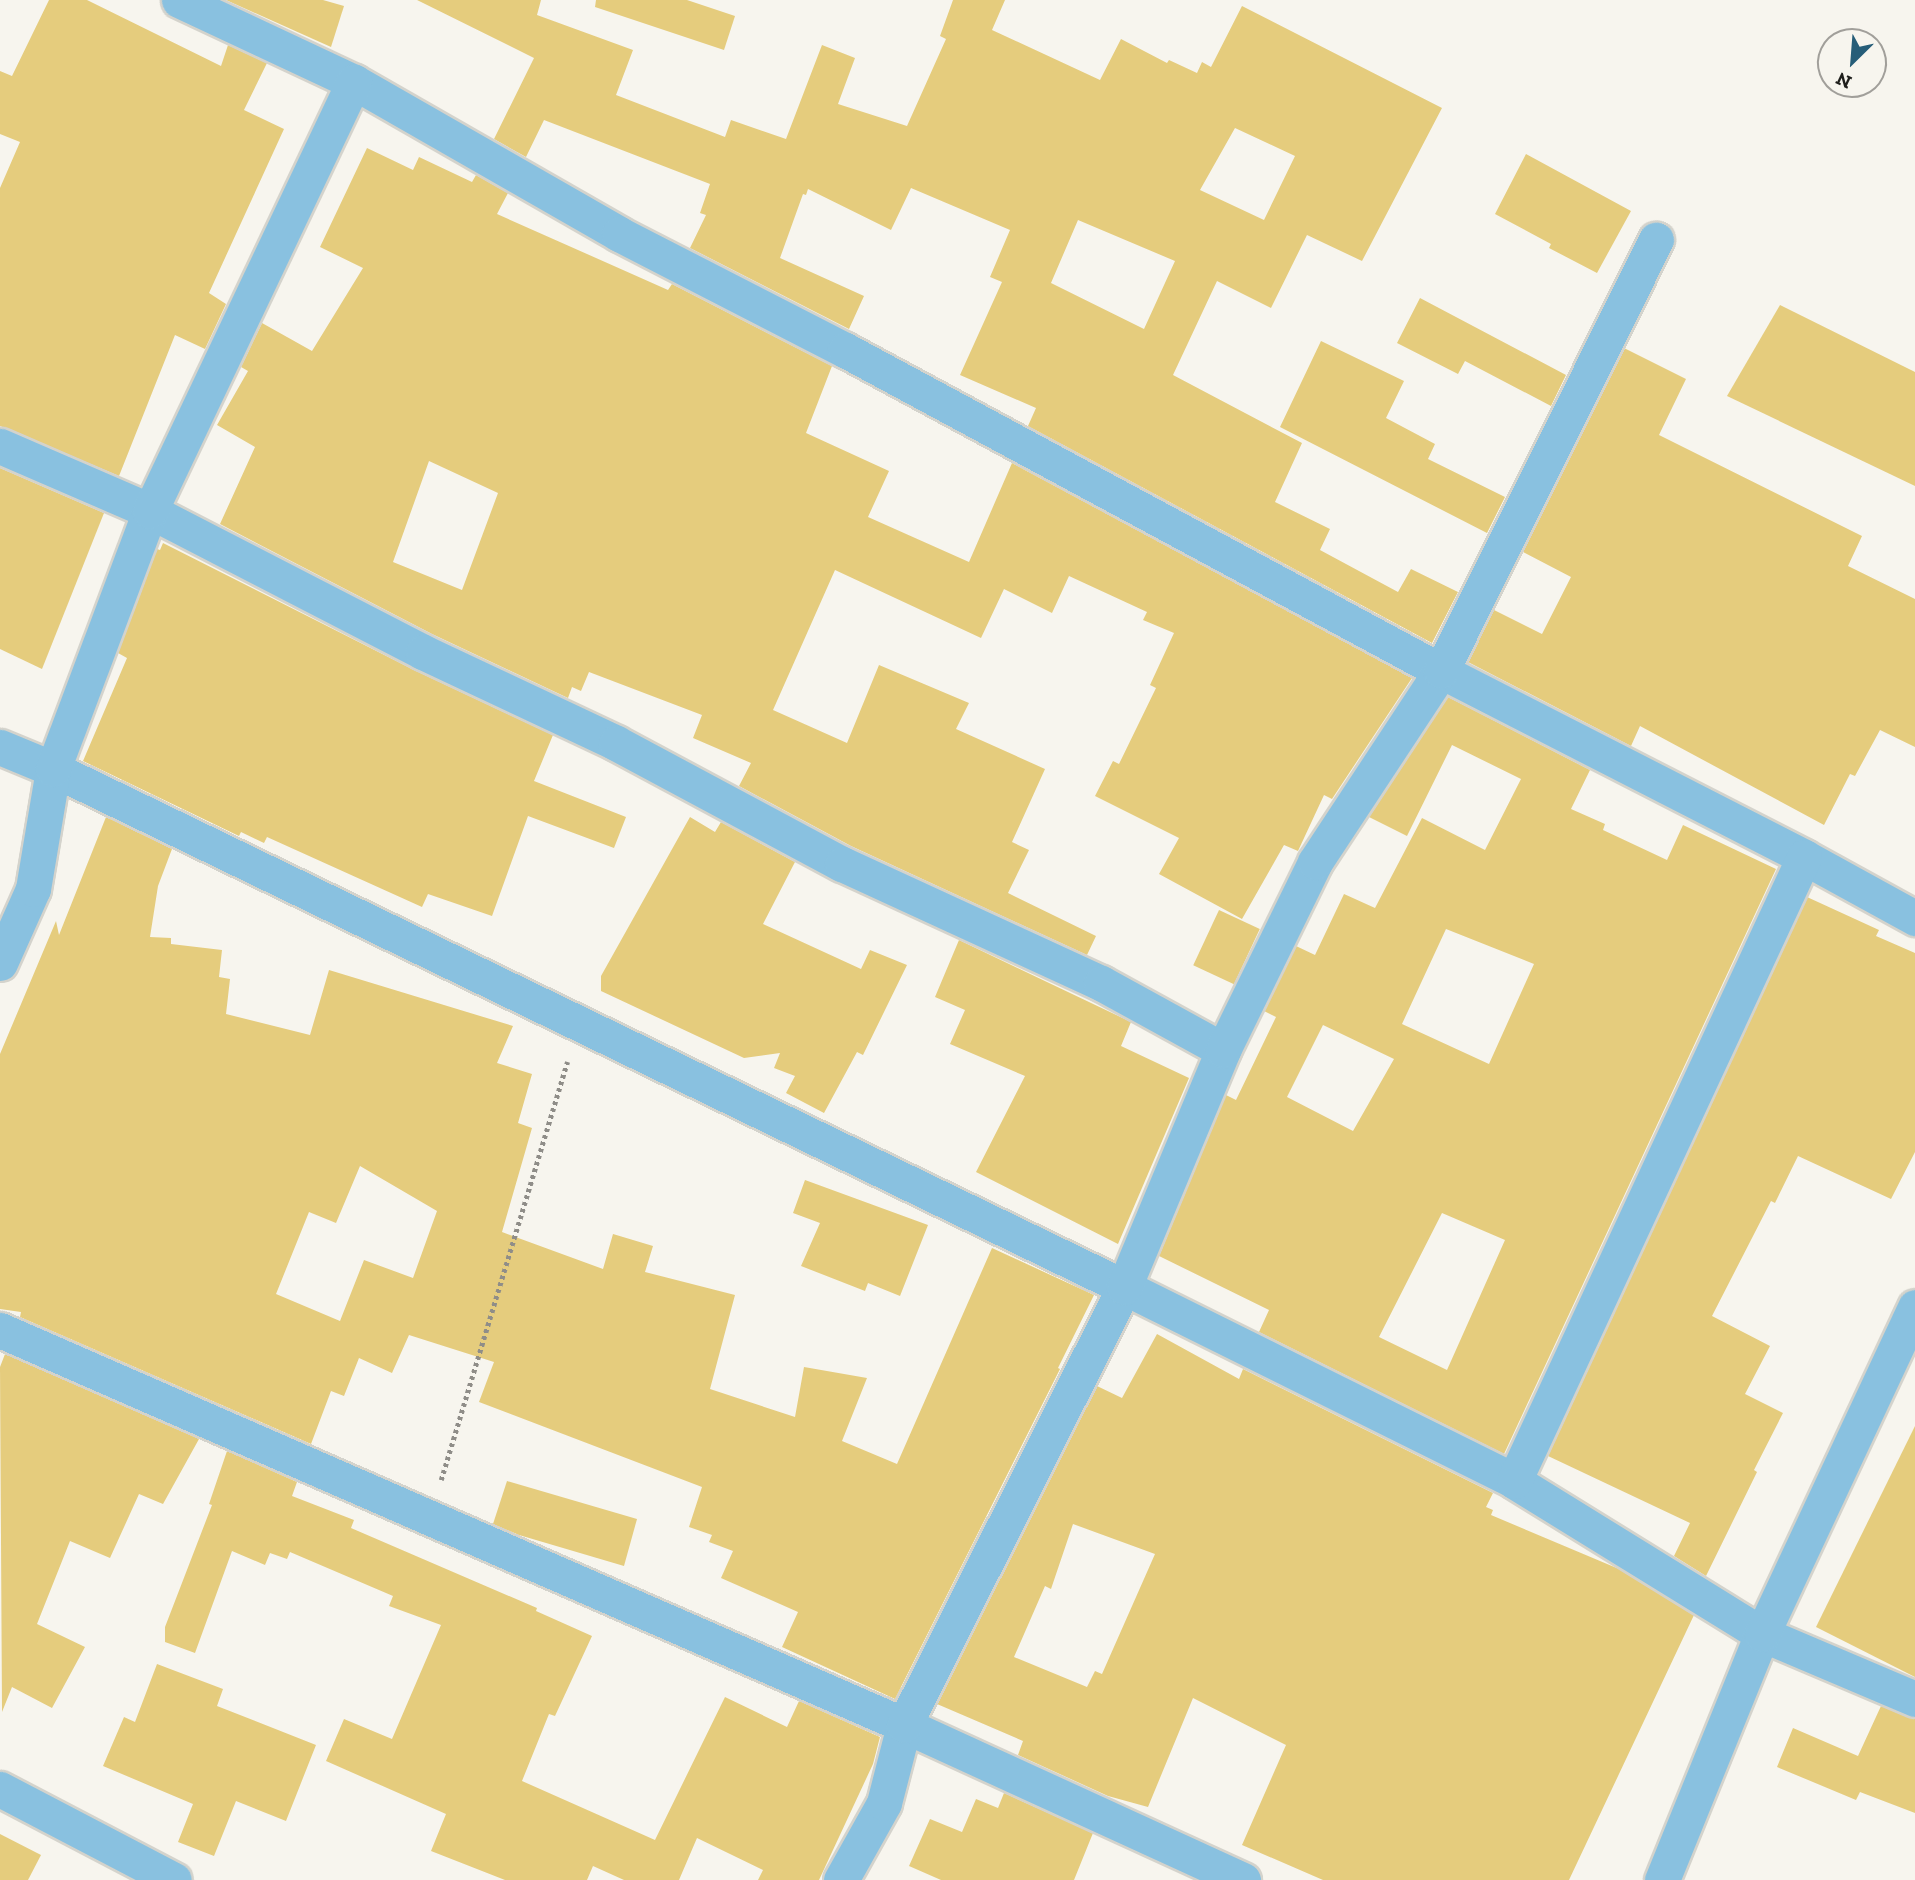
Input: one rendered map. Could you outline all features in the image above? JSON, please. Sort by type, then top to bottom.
[{"type":"street","points":[[179,0],[354,82],[619,234],[857,357],[1441,671],[1804,856],[1915,918]]},
{"type":"street","points":[[0,963],[33,889],[53,769],[150,511],[354,82]]},
{"type":"street","points":[[841,1880],[884,1803],[904,1725],[1124,1287],[1223,1050],[1315,862],[1441,671],[1656,240]]},
{"type":"street","points":[[0,446],[150,511],[423,652],[616,743],[842,864],[1101,983],[1223,1050]]},
{"type":"street","points":[[0,747],[53,769],[1124,1287],[1514,1481],[1762,1634],[1915,1699]]},
{"type":"street","points":[[1514,1481],[1804,856]]},
{"type":"street","points":[[1662,1880],[1762,1634],[1915,1307]]},
{"type":"street","points":[[0,1330],[904,1725],[1243,1880]]},
{"type":"street","points":[[0,1789],[174,1880]]},
{"type":"path","points":[[429,1517],[579,1024]]},
{"type":"building","points":[[49,0],[87,0],[221,66],[228,45],[267,63],[244,110],[284,129],[209,293],[226,304],[205,349],[175,335],[119,476],[0,426],[0,188],[20,142],[0,134],[0,71],[12,76]]},
{"type":"building","points":[[226,0],[323,0],[344,6],[331,47]]},
{"type":"building","points":[[417,0],[541,0],[537,15],[633,50],[616,95],[725,137],[731,120],[786,139],[822,45],[855,58],[838,104],[907,126],[946,39],[940,36],[953,0],[1005,0],[992,30],[1100,80],[1121,39],[1167,63],[1169,60],[1197,73],[1202,62],[1211,67],[1242,6],[1442,108],[1362,261],[1307,235],[1271,308],[1217,281],[1173,375],[1302,443],[1275,502],[1330,529],[1320,550],[1398,592],[1411,569],[1458,592],[1432,643],[1028,426],[1036,408],[960,375],[1002,282],[990,277],[1010,230],[911,188],[891,230],[808,189],[806,195],[803,194],[780,258],[864,296],[849,329],[690,248],[706,215],[700,213],[710,184],[544,120],[526,157],[494,139],[534,58]],"holes":[[[1235,128],[1295,156],[1264,220],[1200,190]],[[1078,220],[1175,261],[1144,329],[1051,283]]]},
{"type":"building","points":[[596,0],[687,0],[735,16],[724,50],[595,7]]},
{"type":"building","points":[[367,148],[413,170],[419,157],[472,182],[476,175],[508,193],[497,214],[668,290],[672,284],[832,366],[806,433],[889,471],[868,517],[969,562],[1012,463],[1412,678],[1332,799],[1324,795],[1298,851],[1284,845],[1242,919],[1159,874],[1179,838],[1095,796],[1113,761],[1119,764],[1156,688],[1150,685],[1174,633],[1143,620],[1147,612],[1069,576],[1052,613],[1004,589],[981,638],[835,570],[773,710],[847,743],[879,665],[969,703],[956,729],[1045,769],[1012,842],[1029,850],[1008,893],[1096,936],[1087,955],[851,846],[739,786],[751,763],[693,738],[702,715],[589,672],[581,691],[572,687],[568,698],[432,634],[220,524],[255,447],[217,425],[248,371],[241,367],[262,323],[312,351],[363,268],[320,247]],"holes":[[[429,461],[498,493],[462,590],[393,562]]]},
{"type":"building","points":[[1526,154],[1631,211],[1597,273],[1549,248],[1551,244],[1495,214]]},
{"type":"building","points":[[1420,298],[1566,375],[1551,406],[1465,361],[1458,374],[1397,343]]},
{"type":"building","points":[[1780,305],[1915,372],[1915,486],[1727,396]]},
{"type":"building","points":[[1321,341],[1404,381],[1386,418],[1435,444],[1428,459],[1505,497],[1487,533],[1280,427]]},
{"type":"building","points":[[1624,348],[1686,379],[1659,435],[1862,536],[1848,566],[1915,599],[1915,747],[1880,730],[1855,776],[1850,774],[1824,825],[1640,726],[1631,746],[1468,662],[1494,610],[1542,634],[1571,577],[1523,552]]},
{"type":"building","points":[[0,468],[104,513],[42,669],[0,649]]},
{"type":"building","points":[[163,543],[414,670],[553,735],[534,781],[626,817],[614,848],[528,816],[492,916],[428,894],[422,907],[267,837],[264,843],[241,832],[239,836],[83,761],[127,658],[118,653],[157,549],[160,550]]},
{"type":"building","points":[[1448,697],[1590,770],[1571,809],[1605,824],[1603,830],[1667,860],[1683,825],[1776,869],[1504,1454],[1259,1332],[1269,1310],[1159,1256],[1226,1095],[1236,1100],[1276,1017],[1264,1011],[1296,946],[1315,955],[1344,894],[1375,908],[1422,818],[1485,850],[1521,779],[1452,745],[1407,836],[1369,817]],"holes":[[[1446,929],[1534,964],[1489,1064],[1402,1024]],[[1323,1025],[1394,1059],[1353,1131],[1287,1097]],[[1442,1213],[1505,1240],[1447,1370],[1379,1337]]]},
{"type":"building","points":[[106,817],[172,849],[158,886],[150,937],[171,938],[171,944],[222,950],[219,977],[230,979],[226,1014],[310,1035],[329,970],[513,1026],[497,1063],[532,1074],[518,1123],[532,1128],[502,1232],[603,1269],[613,1234],[653,1246],[645,1272],[735,1295],[710,1389],[795,1417],[804,1367],[867,1378],[842,1441],[897,1464],[992,1248],[1094,1295],[1058,1368],[1060,1369],[895,1699],[782,1647],[798,1612],[721,1578],[733,1551],[709,1542],[712,1535],[689,1527],[702,1487],[479,1402],[494,1362],[409,1335],[392,1373],[359,1358],[344,1396],[331,1391],[311,1444],[20,1317],[21,1312],[0,1309],[0,1054],[56,921],[59,935]],"holes":[[[360,1166],[437,1211],[413,1278],[364,1260],[340,1321],[276,1294],[309,1212],[336,1223]]]},
{"type":"building","points":[[690,817],[715,832],[721,822],[795,862],[763,924],[861,969],[870,950],[907,965],[863,1055],[857,1052],[824,1113],[786,1093],[795,1076],[774,1068],[780,1053],[744,1058],[601,991],[601,976]]},
{"type":"building","points":[[1807,897],[1879,930],[1876,936],[1915,953],[1915,1152],[1891,1199],[1798,1156],[1775,1203],[1771,1201],[1712,1316],[1770,1346],[1745,1394],[1783,1413],[1706,1576],[1674,1556],[1690,1523],[1548,1456]]},
{"type":"building","points":[[1219,910],[1260,929],[1234,984],[1193,965]]},
{"type":"building","points":[[959,940],[1131,1022],[1121,1046],[1189,1078],[1118,1244],[976,1172],[1025,1076],[950,1044],[965,1010],[935,997]]},
{"type":"building","points":[[805,1180],[928,1225],[900,1296],[868,1283],[865,1291],[801,1266],[820,1223],[793,1213]]},
{"type":"building","points":[[1157,1334],[1239,1379],[1243,1369],[1493,1493],[1486,1507],[1493,1510],[1491,1515],[1619,1569],[1694,1615],[1569,1880],[1323,1880],[1242,1845],[1286,1745],[1193,1698],[1148,1807],[1108,1796],[1018,1755],[1023,1741],[937,1704],[1097,1386],[1122,1398]],"holes":[[[1073,1524],[1155,1554],[1102,1674],[1095,1671],[1087,1687],[1014,1657],[1045,1586],[1051,1589]]]},
{"type":"building","points":[[5,1354],[199,1439],[163,1504],[139,1494],[110,1558],[70,1541],[37,1624],[85,1647],[52,1708],[12,1687],[2,1712],[0,1367]]},
{"type":"building","points":[[1915,1426],[1915,1677],[1816,1627]]},
{"type":"building","points":[[227,1451],[297,1482],[292,1496],[354,1520],[351,1528],[537,1608],[536,1611],[592,1636],[555,1716],[549,1714],[522,1781],[655,1840],[725,1697],[787,1727],[799,1701],[880,1737],[873,1764],[819,1880],[758,1880],[763,1870],[697,1838],[679,1880],[624,1880],[593,1866],[587,1880],[505,1880],[431,1851],[446,1814],[326,1761],[344,1719],[392,1739],[441,1625],[389,1606],[393,1596],[290,1552],[287,1559],[270,1553],[265,1565],[232,1551],[195,1653],[165,1642],[165,1627],[212,1505],[209,1504]]},
{"type":"building","points":[[507,1481],[637,1519],[624,1566],[519,1535],[493,1524]]},
{"type":"building","points":[[157,1664],[223,1689],[217,1706],[316,1745],[286,1821],[236,1801],[214,1856],[178,1842],[193,1804],[103,1766],[124,1717],[135,1722]]},
{"type":"building","points":[[1881,1706],[1915,1719],[1915,1813],[1860,1792],[1856,1800],[1777,1767],[1793,1728],[1858,1756]]},
{"type":"building","points":[[1004,1793],[1093,1833],[1074,1880],[941,1880],[909,1866],[930,1819],[962,1832],[976,1799],[998,1808]]},
{"type":"building","points":[[0,1834],[41,1855],[28,1880],[0,1880]]}]
